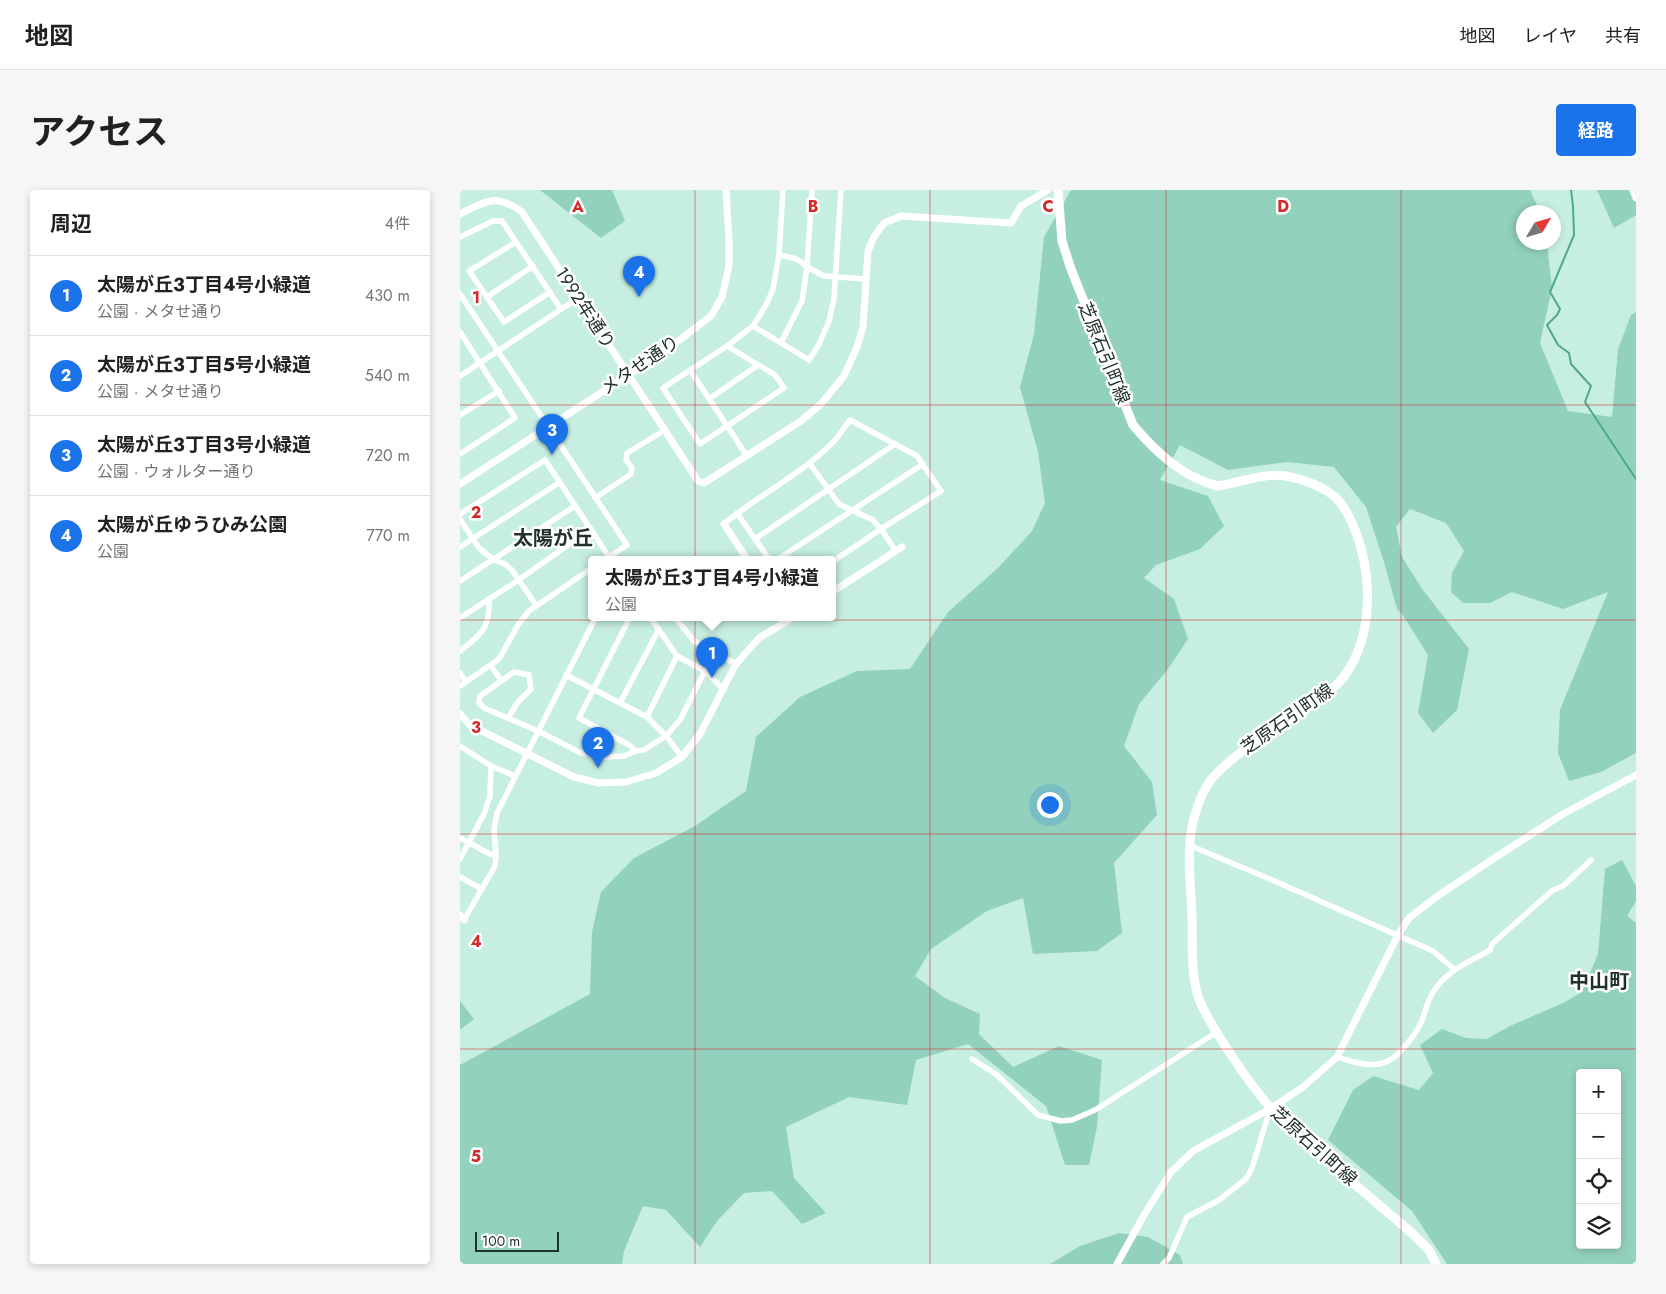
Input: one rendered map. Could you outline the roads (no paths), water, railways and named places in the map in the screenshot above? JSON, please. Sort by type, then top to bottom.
[{"type":"main road","name":"芝原石引町線","points":[[1058,190],[1062,241],[1070,270],[1133,425],[1151,446],[1194,478],[1208,484],[1218,486],[1283,475],[1304,481],[1332,494],[1341,503],[1356,534],[1364,560],[1368,589],[1365,631],[1352,664],[1343,678],[1329,692],[1232,758],[1213,778],[1198,803],[1190,846],[1194,973],[1199,998],[1217,1032],[1238,1066],[1270,1109],[1288,1127],[1413,1234],[1429,1250],[1436,1264]]},
{"type":"street","name":"メタせ通り","points":[[460,484],[661,354],[711,316],[722,297],[729,266],[726,190]]},
{"type":"street","points":[[727,346],[775,375],[784,388],[700,444],[663,388],[727,346],[753,326],[768,303],[773,289],[779,255],[783,190]]},
{"type":"street","points":[[781,343],[802,302],[807,267],[812,190]]},
{"type":"street","points":[[753,326],[809,360],[818,346],[829,321],[834,298],[841,190]]},
{"type":"street","points":[[690,370],[747,456],[801,421],[821,404],[844,376],[857,347],[863,327],[868,251],[874,237],[884,223],[902,216],[1011,223],[1021,206],[1048,190]]},
{"type":"street","points":[[1633,190],[1636,198]]},
{"type":"street","name":"1992年通り","points":[[460,214],[488,200],[511,204],[522,212],[698,481],[704,483],[747,456]]},
{"type":"street","points":[[460,237],[493,221],[502,221],[561,309]]},
{"type":"street","points":[[516,242],[470,271],[487,297],[504,322],[550,292]]},
{"type":"street","points":[[779,255],[801,261],[807,267],[824,276],[866,279]]},
{"type":"street","points":[[487,297],[533,266]]},
{"type":"street","points":[[460,294],[627,546],[611,556]]},
{"type":"street","points":[[460,376],[578,298]]},
{"type":"street","points":[[460,333],[515,418],[460,454]]},
{"type":"street","points":[[709,399],[758,365]]},
{"type":"street","points":[[460,416],[499,391]]},
{"type":"street","points":[[745,556],[724,524],[737,513],[810,464],[830,446],[850,420],[917,456],[940,491],[836,559]]},
{"type":"street","points":[[595,498],[630,474],[632,468],[626,460],[627,453],[665,430]]},
{"type":"street","points":[[755,538],[895,444]]},
{"type":"street","points":[[460,514],[545,460],[607,556]]},
{"type":"street","points":[[810,464],[839,504],[873,520],[899,549],[836,589]]},
{"type":"street","points":[[783,556],[923,464]]},
{"type":"street","points":[[460,547],[560,482]]},
{"type":"street","points":[[460,581],[575,506]]},
{"type":"street","points":[[737,513],[767,556]]},
{"type":"street","points":[[460,519],[479,548],[493,560],[504,564],[512,570],[536,605]]},
{"type":"street","points":[[460,618],[591,529]]},
{"type":"street","points":[[460,686],[499,659],[518,625],[529,611],[588,571]]},
{"type":"street","points":[[460,651],[484,630],[489,618],[488,599]]},
{"type":"street","points":[[462,918],[482,890],[495,866],[494,829],[497,813],[525,754],[594,621]]},
{"type":"street","points":[[628,621],[579,718],[636,751]]},
{"type":"street","points":[[653,621],[677,656],[704,671],[724,690]]},
{"type":"street","points":[[678,621],[694,641],[736,664]]},
{"type":"street","points":[[460,714],[470,725],[574,777],[599,783],[626,782],[656,773],[682,757],[700,734],[736,664],[760,638],[782,621]]},
{"type":"street","points":[[620,702],[659,629]]},
{"type":"street","points":[[647,716],[677,656]]},
{"type":"street","points":[[490,666],[501,680]]},
{"type":"street","points":[[508,718],[518,702],[531,689],[529,675],[514,672],[480,696],[479,703],[484,708],[538,731],[581,753],[604,757],[624,756],[644,750],[666,736],[680,720],[704,671]]},
{"type":"street","points":[[460,673],[466,682]]},
{"type":"street","points":[[566,675],[647,716],[682,757]]},
{"type":"street","points":[[460,746],[491,766],[515,776]]},
{"type":"street","points":[[460,859],[484,814],[490,796],[491,766]]},
{"type":"street","points":[[1118,1264],[1144,1215],[1171,1172],[1193,1152],[1270,1109],[1304,1087],[1337,1057],[1398,935],[1410,918],[1439,895],[1563,814],[1636,775]]},
{"type":"street","points":[[460,838],[496,856]]},
{"type":"street","points":[[1190,846],[1433,951],[1454,969]]},
{"type":"street","points":[[1337,1057],[1358,1064],[1370,1065],[1383,1064],[1392,1059],[1401,1052],[1416,1033],[1432,994],[1454,969],[1490,950],[1492,944],[1553,890],[1563,886],[1591,860]]},
{"type":"street","points":[[460,877],[482,890]]},
{"type":"street","points":[[972,1059],[997,1075],[1038,1115],[1061,1121],[1072,1120],[1095,1110],[1217,1032]]},
{"type":"street","points":[[1163,1264],[1169,1258],[1187,1217],[1219,1200],[1246,1179],[1252,1168],[1270,1109]]},
{"type":"waterway","points":[[1571,190],[1574,235],[1550,292],[1560,309],[1547,325],[1558,345],[1569,353],[1571,364],[1591,386],[1585,402],[1636,479]]},
{"type":"place","name":"太陽が丘ゆうひみ公園","points":[[639,297]]},
{"type":"place","name":"太陽が丘３丁目３号小緑道","points":[[552,455]]},
{"type":"place","name":"太陽が丘３丁目４号小緑道","points":[[712,678]]},
{"type":"place","name":"太陽が丘３丁目５号小緑道","points":[[598,768]]},
{"type":"district","name":"太陽が丘","points":[[553,538]]},
{"type":"district","name":"中山町","points":[[1599,981]]}]
